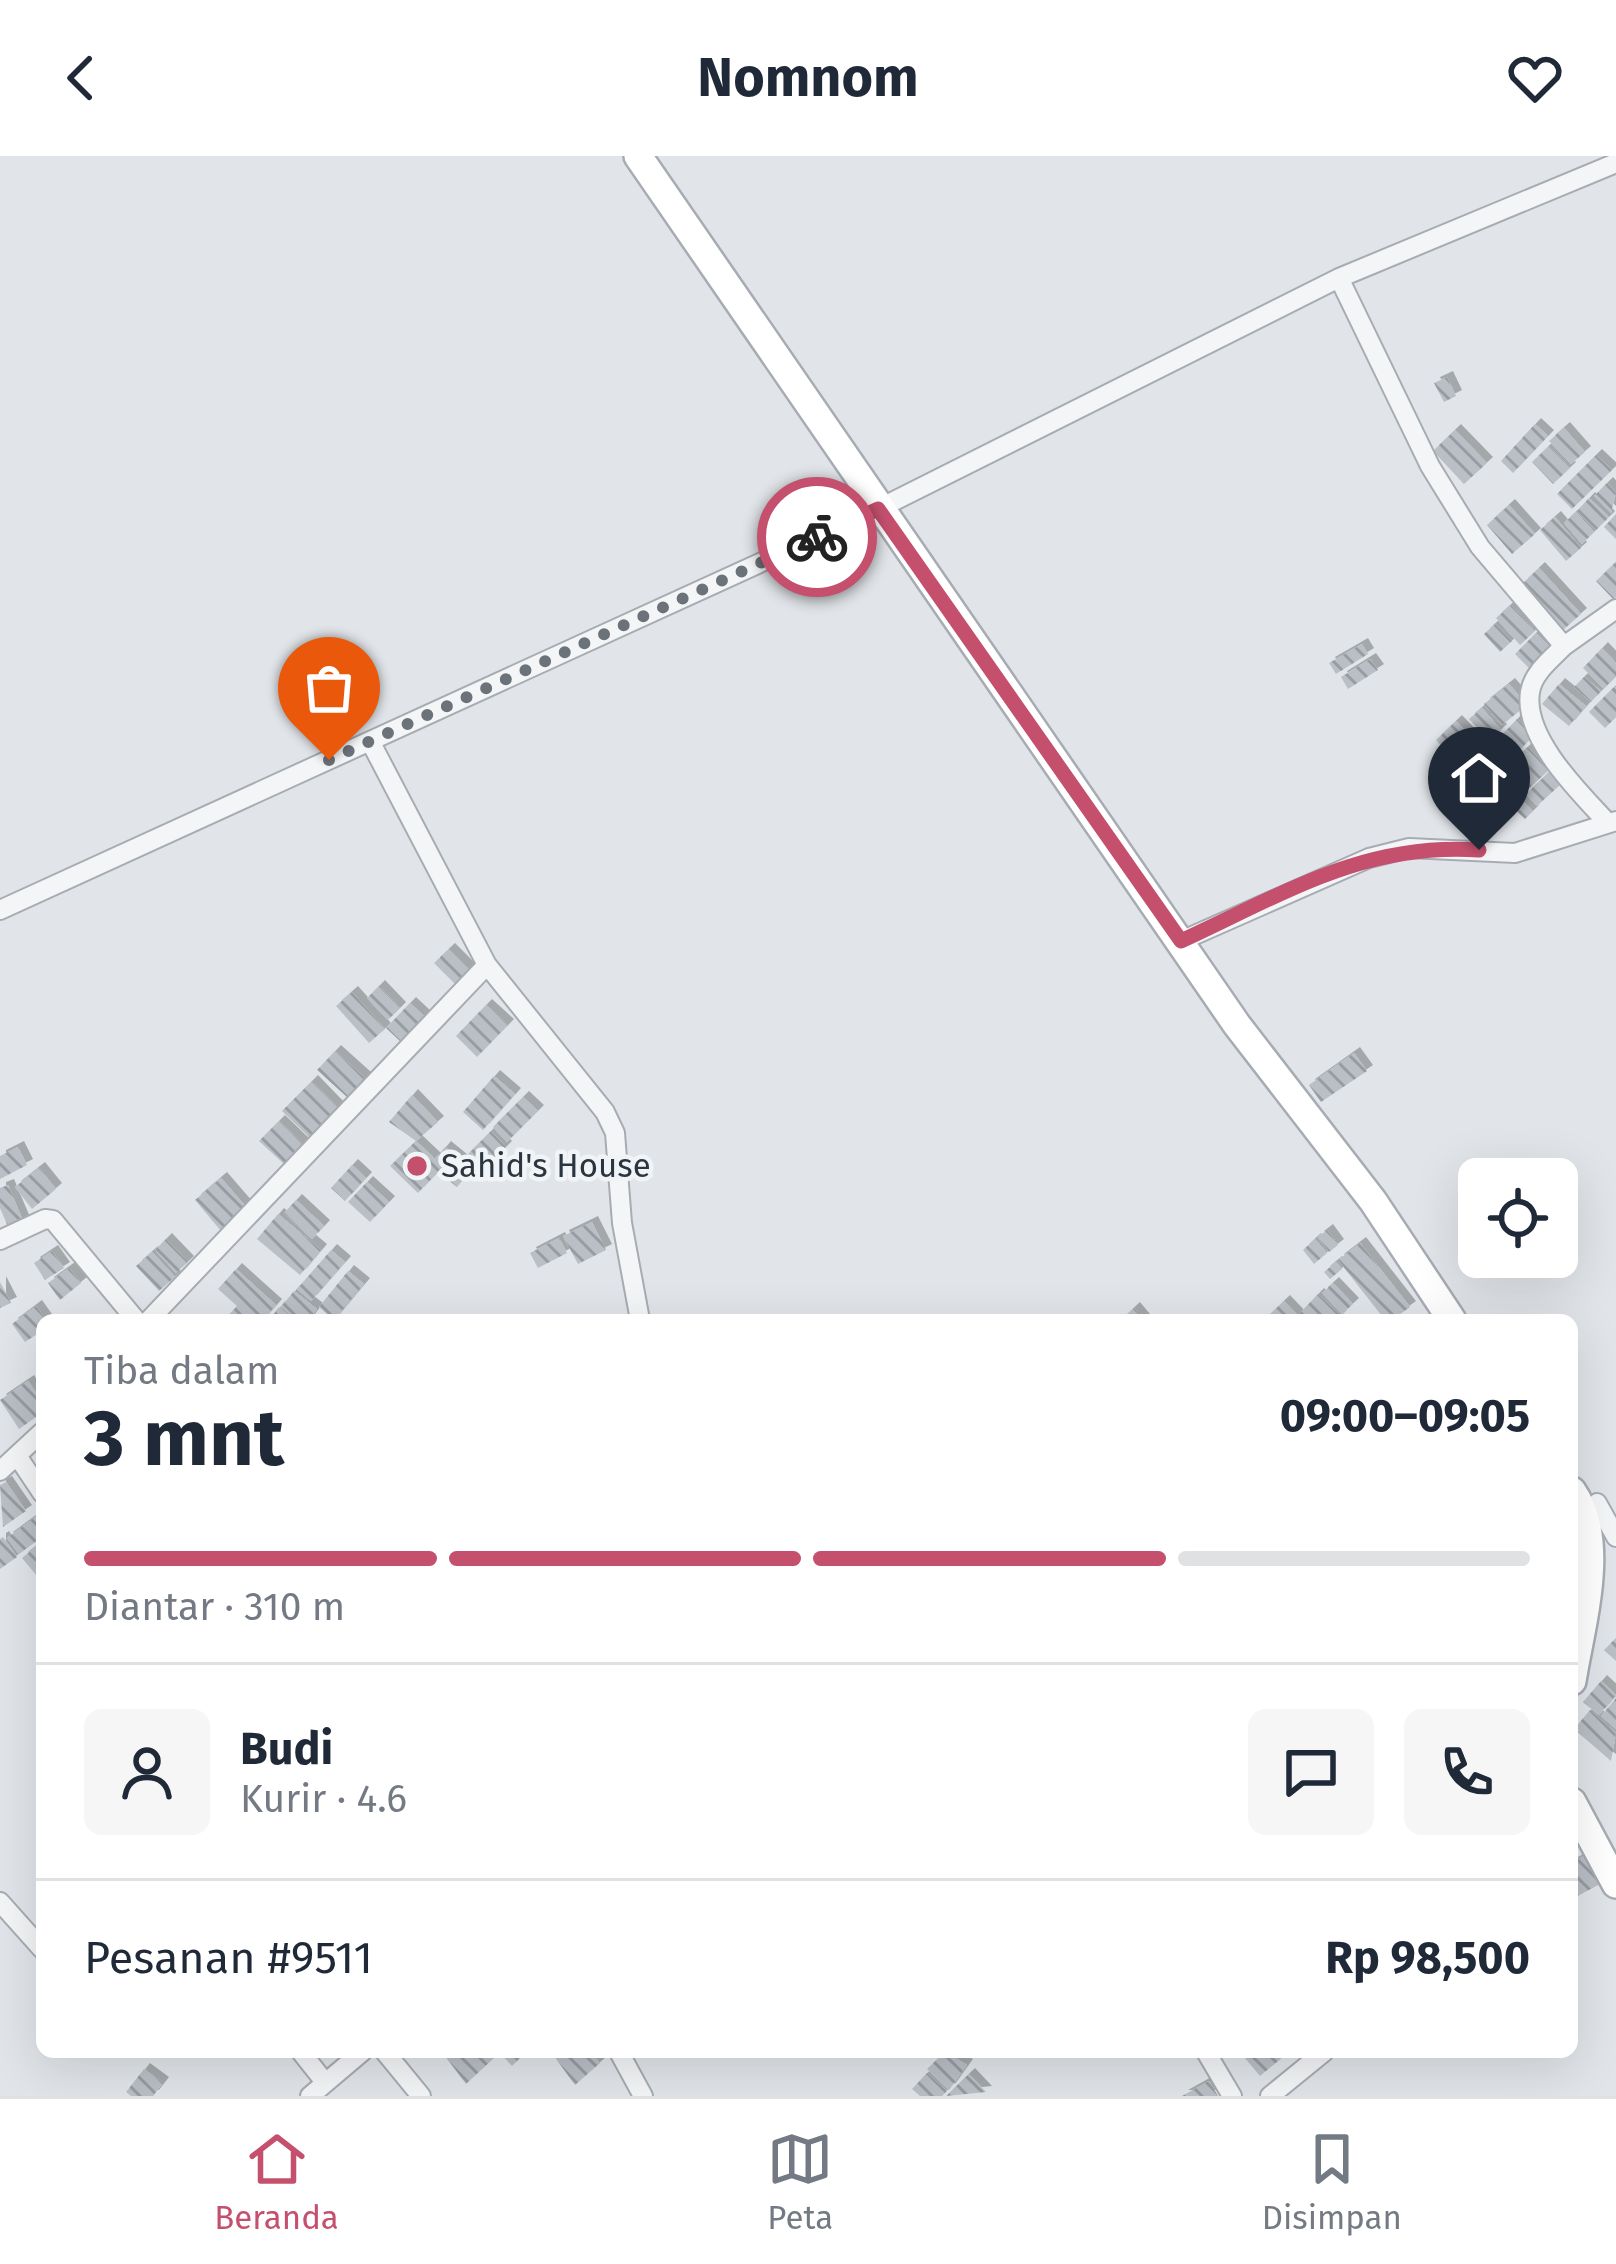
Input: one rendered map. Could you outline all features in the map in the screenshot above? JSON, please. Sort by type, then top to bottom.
[{"type":"street","points":[[638,156],[1238,1025],[1373,1201],[1448,1314]]},
{"type":"street","points":[[0,910],[878,509],[1339,278],[1616,163]]},
{"type":"street","points":[[1339,278],[1430,466],[1480,547],[1564,646]]},
{"type":"street","points":[[1181,941],[1369,858],[1409,848],[1515,853],[1555,844],[1611,821],[1546,746],[1532,717],[1534,680],[1564,646],[1616,609]]},
{"type":"street","points":[[370,741],[487,965],[605,1112],[614,1133],[622,1223],[639,1314]]},
{"type":"street","points":[[155,1314],[487,965]]},
{"type":"street","points":[[0,1240],[45,1219],[53,1220],[131,1314]]},
{"type":"street","points":[[0,1471],[36,1438]]},
{"type":"street","points":[[18,1457],[36,1484]]},
{"type":"street","points":[[1585,1501],[1616,1493]]},
{"type":"street","points":[[1585,1501],[1616,1537]]},
{"type":"street","points":[[1578,1632],[1588,1550],[1585,1501]]},
{"type":"street","points":[[1578,1813],[1616,1884]]},
{"type":"street","points":[[0,1902],[36,1942]]},
{"type":"street","points":[[304,2058],[317,2089],[355,2058]]},
{"type":"street","points":[[390,2058],[421,2096]]},
{"type":"street","points":[[622,2058],[644,2096]]},
{"type":"street","points":[[1209,2058],[1232,2096]]},
{"type":"street","points":[[1270,2096],[1317,2058]]},
{"type":"building","points":[[1447,377],[1456,396],[1444,402],[1434,383]]},
{"type":"building","points":[[1535,424],[1548,436],[1513,473],[1501,461]]},
{"type":"building","points":[[1564,428],[1585,452],[1571,464],[1549,441]]},
{"type":"building","points":[[1455,430],[1487,463],[1464,484],[1433,451]]},
{"type":"building","points":[[1549,446],[1570,468],[1553,484],[1532,462]]},
{"type":"building","points":[[1596,455],[1612,470],[1572,509],[1557,494]]},
{"type":"building","points":[[1607,483],[1616,493],[1611,513],[1594,496]]},
{"type":"building","points":[[1589,498],[1609,517],[1596,530],[1577,511]]},
{"type":"building","points":[[1509,505],[1535,534],[1512,554],[1487,525]]},
{"type":"building","points":[[1576,512],[1594,532],[1582,544],[1564,523]]},
{"type":"building","points":[[1616,514],[1616,539],[1604,527]]},
{"type":"building","points":[[1555,517],[1581,548],[1566,561],[1540,530]]},
{"type":"building","points":[[1616,562],[1616,597],[1613,599],[1596,581]]},
{"type":"building","points":[[1539,568],[1581,614],[1563,630],[1522,584]]},
{"type":"building","points":[[1511,605],[1535,631],[1520,645],[1496,618]]},
{"type":"building","points":[[1495,624],[1512,641],[1500,652],[1484,634]]},
{"type":"building","points":[[1536,633],[1551,648],[1530,669],[1515,654]]},
{"type":"building","points":[[1362,644],[1368,654],[1336,674],[1329,663]]},
{"type":"building","points":[[1602,648],[1616,663],[1616,676],[1604,689],[1583,668]]},
{"type":"building","points":[[1370,659],[1378,670],[1348,689],[1341,677]]},
{"type":"building","points":[[1584,677],[1601,691],[1591,702],[1574,687]]},
{"type":"building","points":[[1509,684],[1527,705],[1502,725],[1484,704]]},
{"type":"building","points":[[1559,684],[1586,706],[1569,726],[1542,704]]},
{"type":"building","points":[[1616,685],[1616,717],[1605,728],[1589,712]]},
{"type":"building","points":[[1482,708],[1501,730],[1489,741],[1469,719]]},
{"type":"building","points":[[1517,719],[1534,735],[1512,758],[1496,741]]},
{"type":"building","points":[[1456,721],[1474,740],[1453,759],[1436,740]]},
{"type":"building","points":[[1492,740],[1505,755],[1484,776],[1468,758]]},
{"type":"building","points":[[1528,747],[1549,770],[1521,796],[1500,773]]},
{"type":"building","points":[[1550,771],[1561,784],[1537,806],[1526,794]]},
{"type":"building","points":[[1498,775],[1518,797],[1506,808],[1487,785]]},
{"type":"building","points":[[1521,800],[1533,811],[1525,819],[1513,808]]},
{"type":"building","points":[[449,949],[470,970],[455,984],[434,963]]},
{"type":"building","points":[[379,986],[400,1008],[388,1020],[367,998]]},
{"type":"building","points":[[352,992],[385,1029],[369,1043],[336,1006]]},
{"type":"building","points":[[410,1003],[426,1018],[402,1043],[386,1028]]},
{"type":"building","points":[[486,1005],[508,1025],[477,1057],[456,1036]]},
{"type":"building","points":[[335,1051],[365,1078],[347,1097],[317,1070]]},
{"type":"building","points":[[1354,1053],[1367,1071],[1321,1102],[1309,1085]]},
{"type":"building","points":[[494,1076],[515,1094],[483,1130],[463,1112]]},
{"type":"building","points":[[312,1081],[341,1111],[312,1140],[282,1111]]},
{"type":"building","points":[[412,1095],[438,1122],[416,1141],[389,1122]]},
{"type":"building","points":[[523,1097],[538,1111],[507,1142],[493,1127]]},
{"type":"building","points":[[279,1121],[303,1144],[284,1164],[259,1141]]},
{"type":"building","points":[[491,1131],[506,1147],[482,1171],[467,1155]]},
{"type":"building","name":"Sahid's House","points":[[416,1141],[435,1159],[445,1147],[472,1169],[457,1187],[438,1172],[418,1193],[390,1166]]},
{"type":"building","points":[[18,1147],[27,1165],[0,1179],[0,1156]]},
{"type":"building","points":[[352,1165],[366,1178],[345,1201],[331,1188]]},
{"type":"building","points":[[39,1168],[56,1189],[32,1209],[15,1187]]},
{"type":"building","points":[[221,1178],[247,1208],[221,1231],[195,1200]]},
{"type":"building","points":[[367,1182],[389,1202],[370,1222],[348,1202]]},
{"type":"building","points":[[8,1185],[24,1223],[9,1229],[0,1208],[0,1188]]},
{"type":"building","points":[[296,1200],[324,1226],[312,1239],[284,1213]]},
{"type":"building","points":[[278,1214],[321,1250],[300,1275],[257,1239]]},
{"type":"building","points":[[592,1222],[606,1250],[578,1264],[563,1236]]},
{"type":"building","points":[[1327,1230],[1338,1245],[1329,1252],[1318,1237]]},
{"type":"building","points":[[559,1238],[567,1253],[538,1268],[530,1253]]},
{"type":"building","points":[[166,1239],[188,1262],[176,1273],[155,1250]]},
{"type":"building","points":[[1315,1239],[1327,1253],[1314,1264],[1303,1250]]},
{"type":"building","points":[[1360,1243],[1410,1307],[1400,1314],[1380,1314],[1338,1260]]},
{"type":"building","points":[[331,1250],[345,1262],[311,1301],[297,1289]]},
{"type":"building","points":[[52,1251],[64,1268],[45,1280],[34,1263]]},
{"type":"building","points":[[152,1252],[175,1277],[159,1291],[136,1266]]},
{"type":"building","points":[[1336,1262],[1342,1269],[1330,1279],[1324,1272]]},
{"type":"building","points":[[69,1268],[81,1283],[60,1300],[48,1283]]},
{"type":"building","points":[[236,1269],[276,1305],[268,1314],[230,1314],[237,1306],[218,1289]]},
{"type":"building","points":[[348,1271],[364,1284],[339,1314],[327,1314],[319,1307]]},
{"type":"building","points":[[0,1282],[11,1303],[0,1308]]},
{"type":"building","points":[[1333,1283],[1353,1304],[1342,1314],[1322,1293]]},
{"type":"building","points":[[294,1291],[317,1309],[313,1314],[290,1314],[281,1307]]},
{"type":"building","points":[[1318,1294],[1339,1314],[1299,1314]]},
{"type":"building","points":[[1284,1301],[1296,1314],[1270,1314]]},
{"type":"building","points":[[36,1306],[42,1314],[36,1314],[36,1335],[25,1342],[12,1324]]},
{"type":"building","points":[[28,1381],[36,1392],[36,1417],[19,1429],[0,1400]]},
{"type":"building","points":[[6,1482],[26,1511],[3,1527],[0,1485]]},
{"type":"building","points":[[36,1516],[36,1541],[19,1554],[7,1538]]},
{"type":"building","points":[[0,1539],[17,1557],[0,1569]]},
{"type":"building","points":[[36,1547],[36,1575],[22,1558]]},
{"type":"building","points":[[1616,1638],[1616,1661],[1604,1650]]},
{"type":"building","points":[[1601,1681],[1616,1695],[1599,1715],[1583,1702]]},
{"type":"building","points":[[1616,1698],[1616,1729],[1601,1716]]},
{"type":"building","points":[[1590,1710],[1616,1733],[1611,1761],[1578,1732],[1578,1724]]},
{"type":"building","points":[[1584,1856],[1600,1884],[1578,1896],[1578,1860]]},
{"type":"building","points":[[446,2058],[494,2058],[466,2084]]},
{"type":"building","points":[[555,2058],[595,2058],[600,2063],[575,2085]]},
{"type":"building","points":[[939,2058],[955,2058],[967,2065],[949,2090],[927,2069]]},
{"type":"building","points":[[1245,2058],[1282,2058],[1260,2076]]},
{"type":"building","points":[[144,2069],[163,2083],[153,2096],[131,2096],[126,2092]]},
{"type":"building","points":[[927,2073],[947,2091],[942,2096],[920,2096],[912,2089]]},
{"type":"building","points":[[969,2074],[986,2092],[946,2096]]},
{"type":"building","points":[[1209,2081],[1218,2096],[1182,2096]]},
{"type":"way so far","points":[[329,760],[817,537]]},
{"type":"place","name":"Sahid's House","points":[[417,1166]]},
{"type":"route","points":[[817,537],[878,509],[1059,760],[1181,941],[1369,858],[1409,848],[1479,850]]}]
